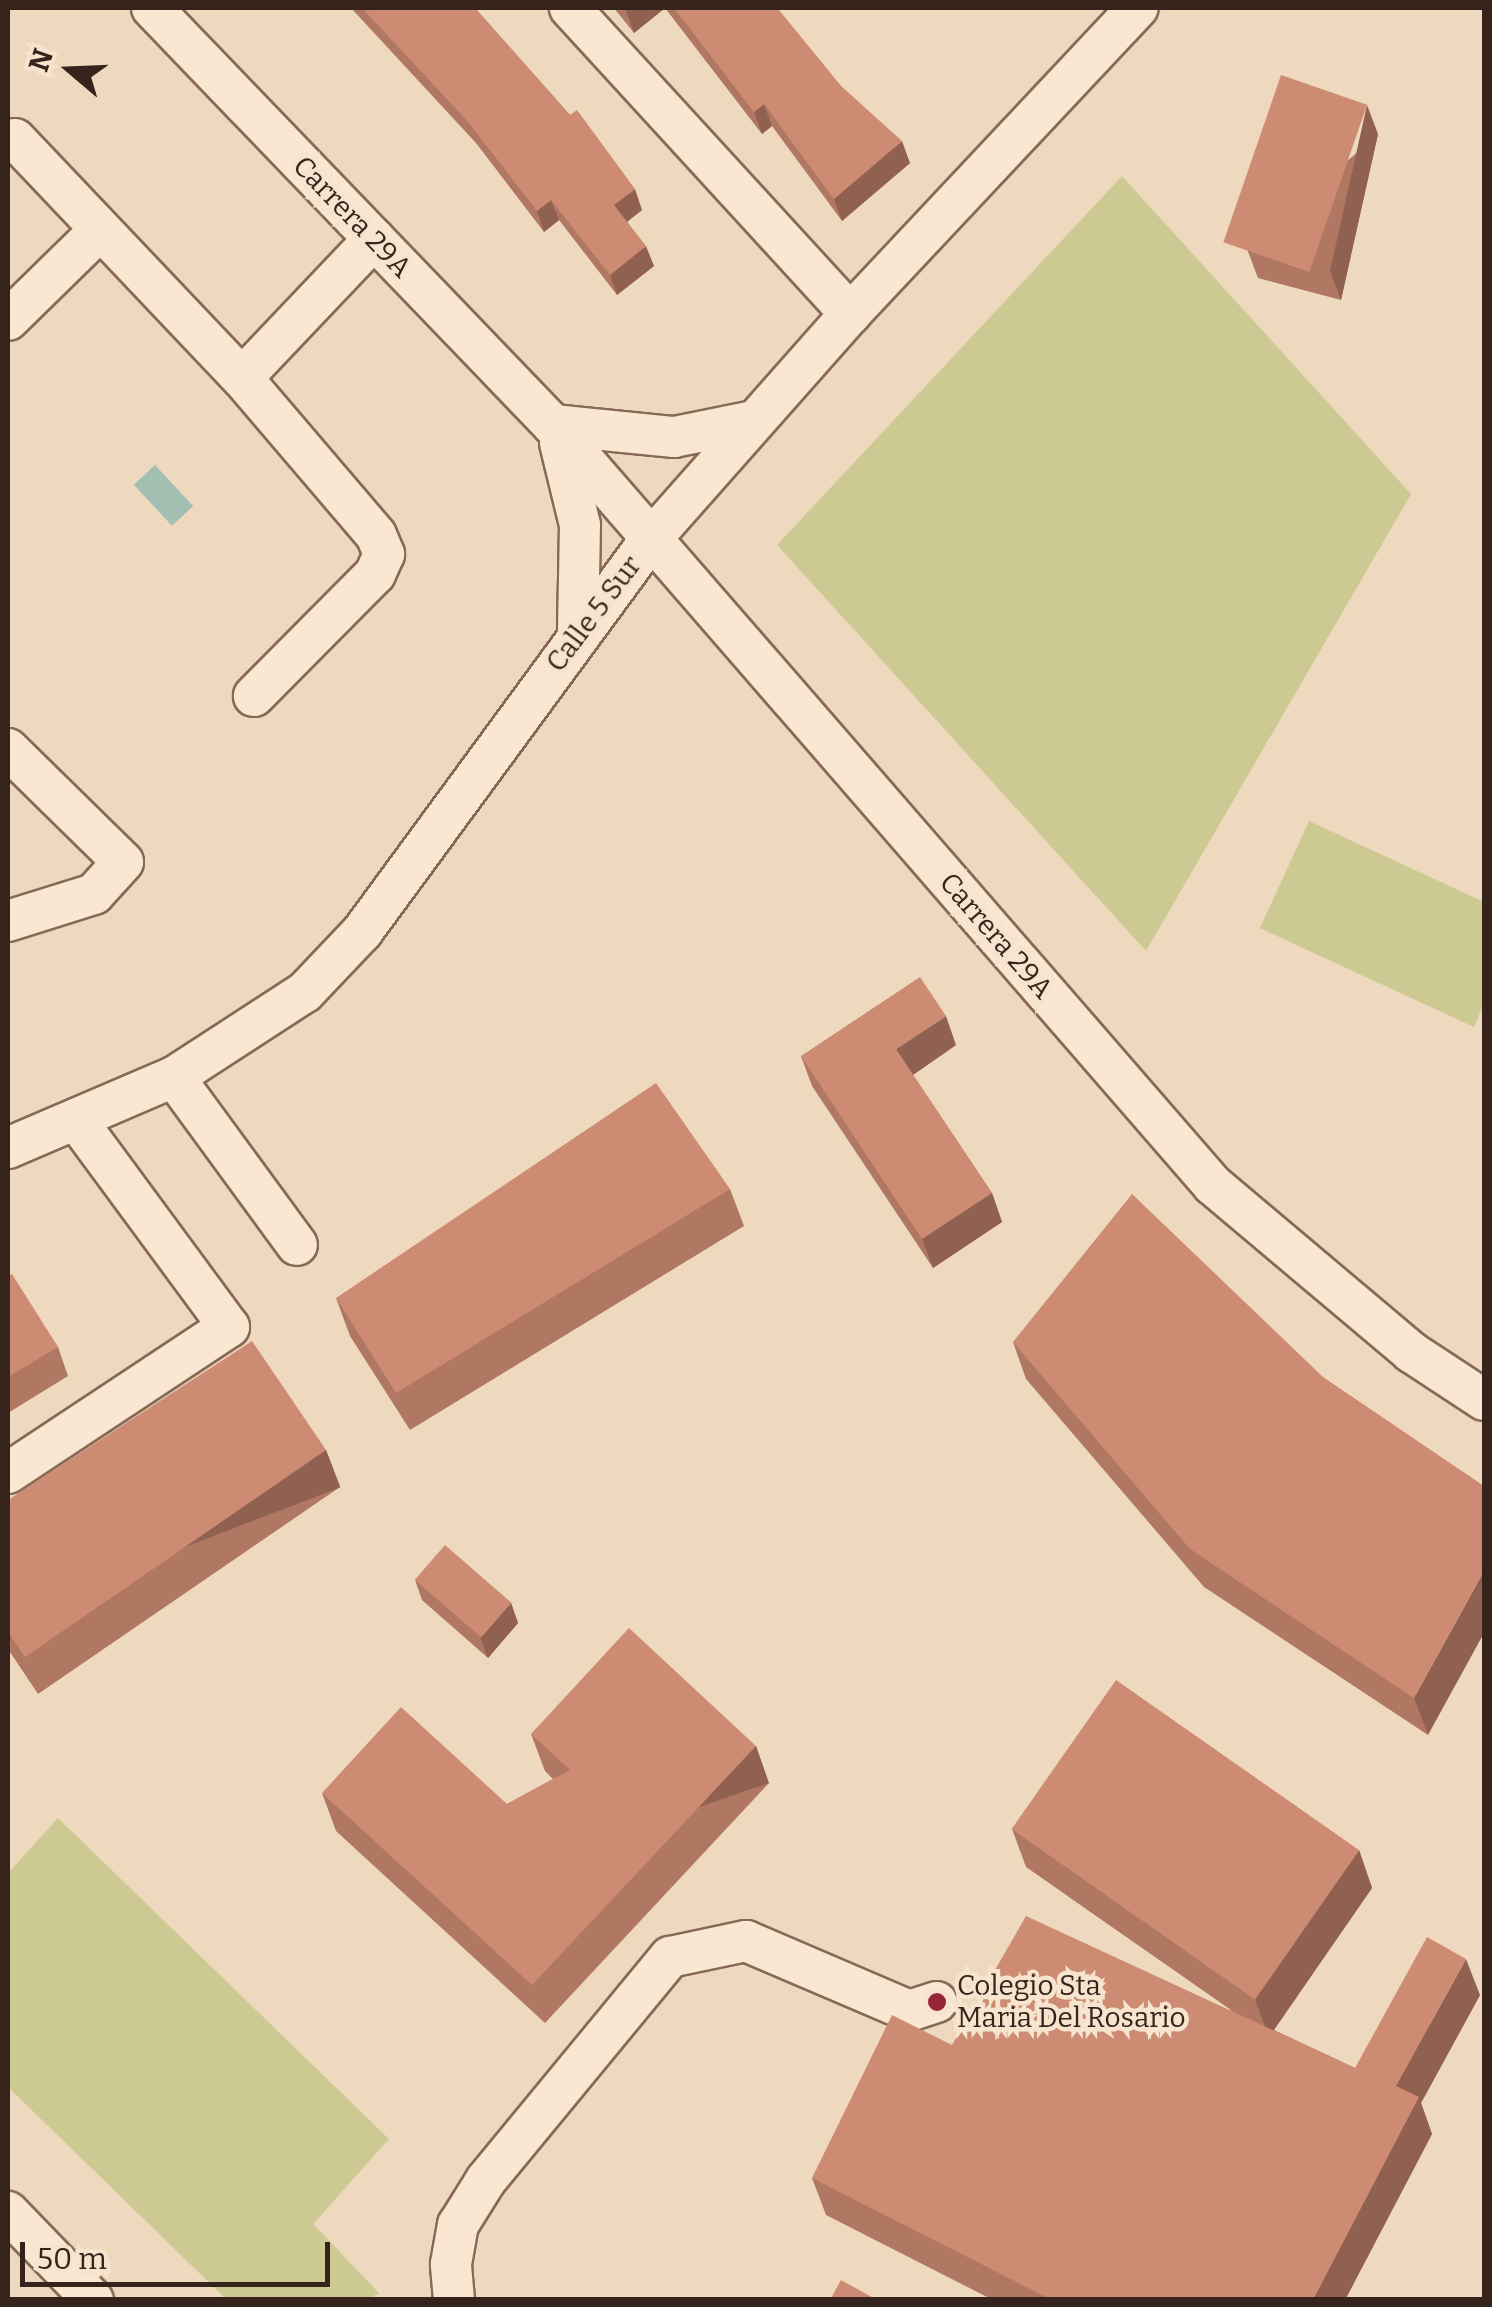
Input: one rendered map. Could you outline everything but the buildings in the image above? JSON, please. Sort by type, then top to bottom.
[{"type":"street","name":"Carrera 29A","points":[[152,8],[553,425],[1212,1185],[1411,1352],[1484,1400]]},
{"type":"street","points":[[570,8],[850,314]]},
{"type":"street","name":"Calle 5 Sur","points":[[8,1148],[174,1077],[305,992],[362,932],[578,633],[651,539],[850,314],[1138,8]]},
{"type":"street","points":[[16,139],[242,378],[376,535],[384,554],[375,574],[254,696]]},
{"type":"street","points":[[8,320],[100,230]]},
{"type":"street","points":[[242,378],[374,239]]},
{"type":"street","points":[[578,633],[580,525],[553,425],[674,437],[754,422]]},
{"type":"street","points":[[8,750],[123,862],[94,894],[8,921]]},
{"type":"street","points":[[174,1077],[297,1245]]},
{"type":"street","points":[[8,1473],[228,1327],[77,1120]]},
{"type":"street","points":[[454,2300],[451,2264],[467,2210],[670,1957],[746,1941],[909,2011],[937,2002]]},
{"type":"street","points":[[8,2212],[93,2300]]},
{"type":"shaded area","points":[[1122,176],[1411,494],[1146,951],[777,545]]},
{"type":"shaded area","points":[[155,465],[193,506],[172,526],[134,485]]},
{"type":"shaded area","points":[[1309,821],[1484,902],[1484,1003],[1474,1027],[1260,928]]},
{"type":"shaded area","points":[[58,1818],[389,2139],[313,2224],[379,2293],[371,2299],[226,2299],[8,2087],[8,1873]]},
{"type":"place","name":"Colegio Sta Maria Del Rosario","points":[[937,2002]]}]
